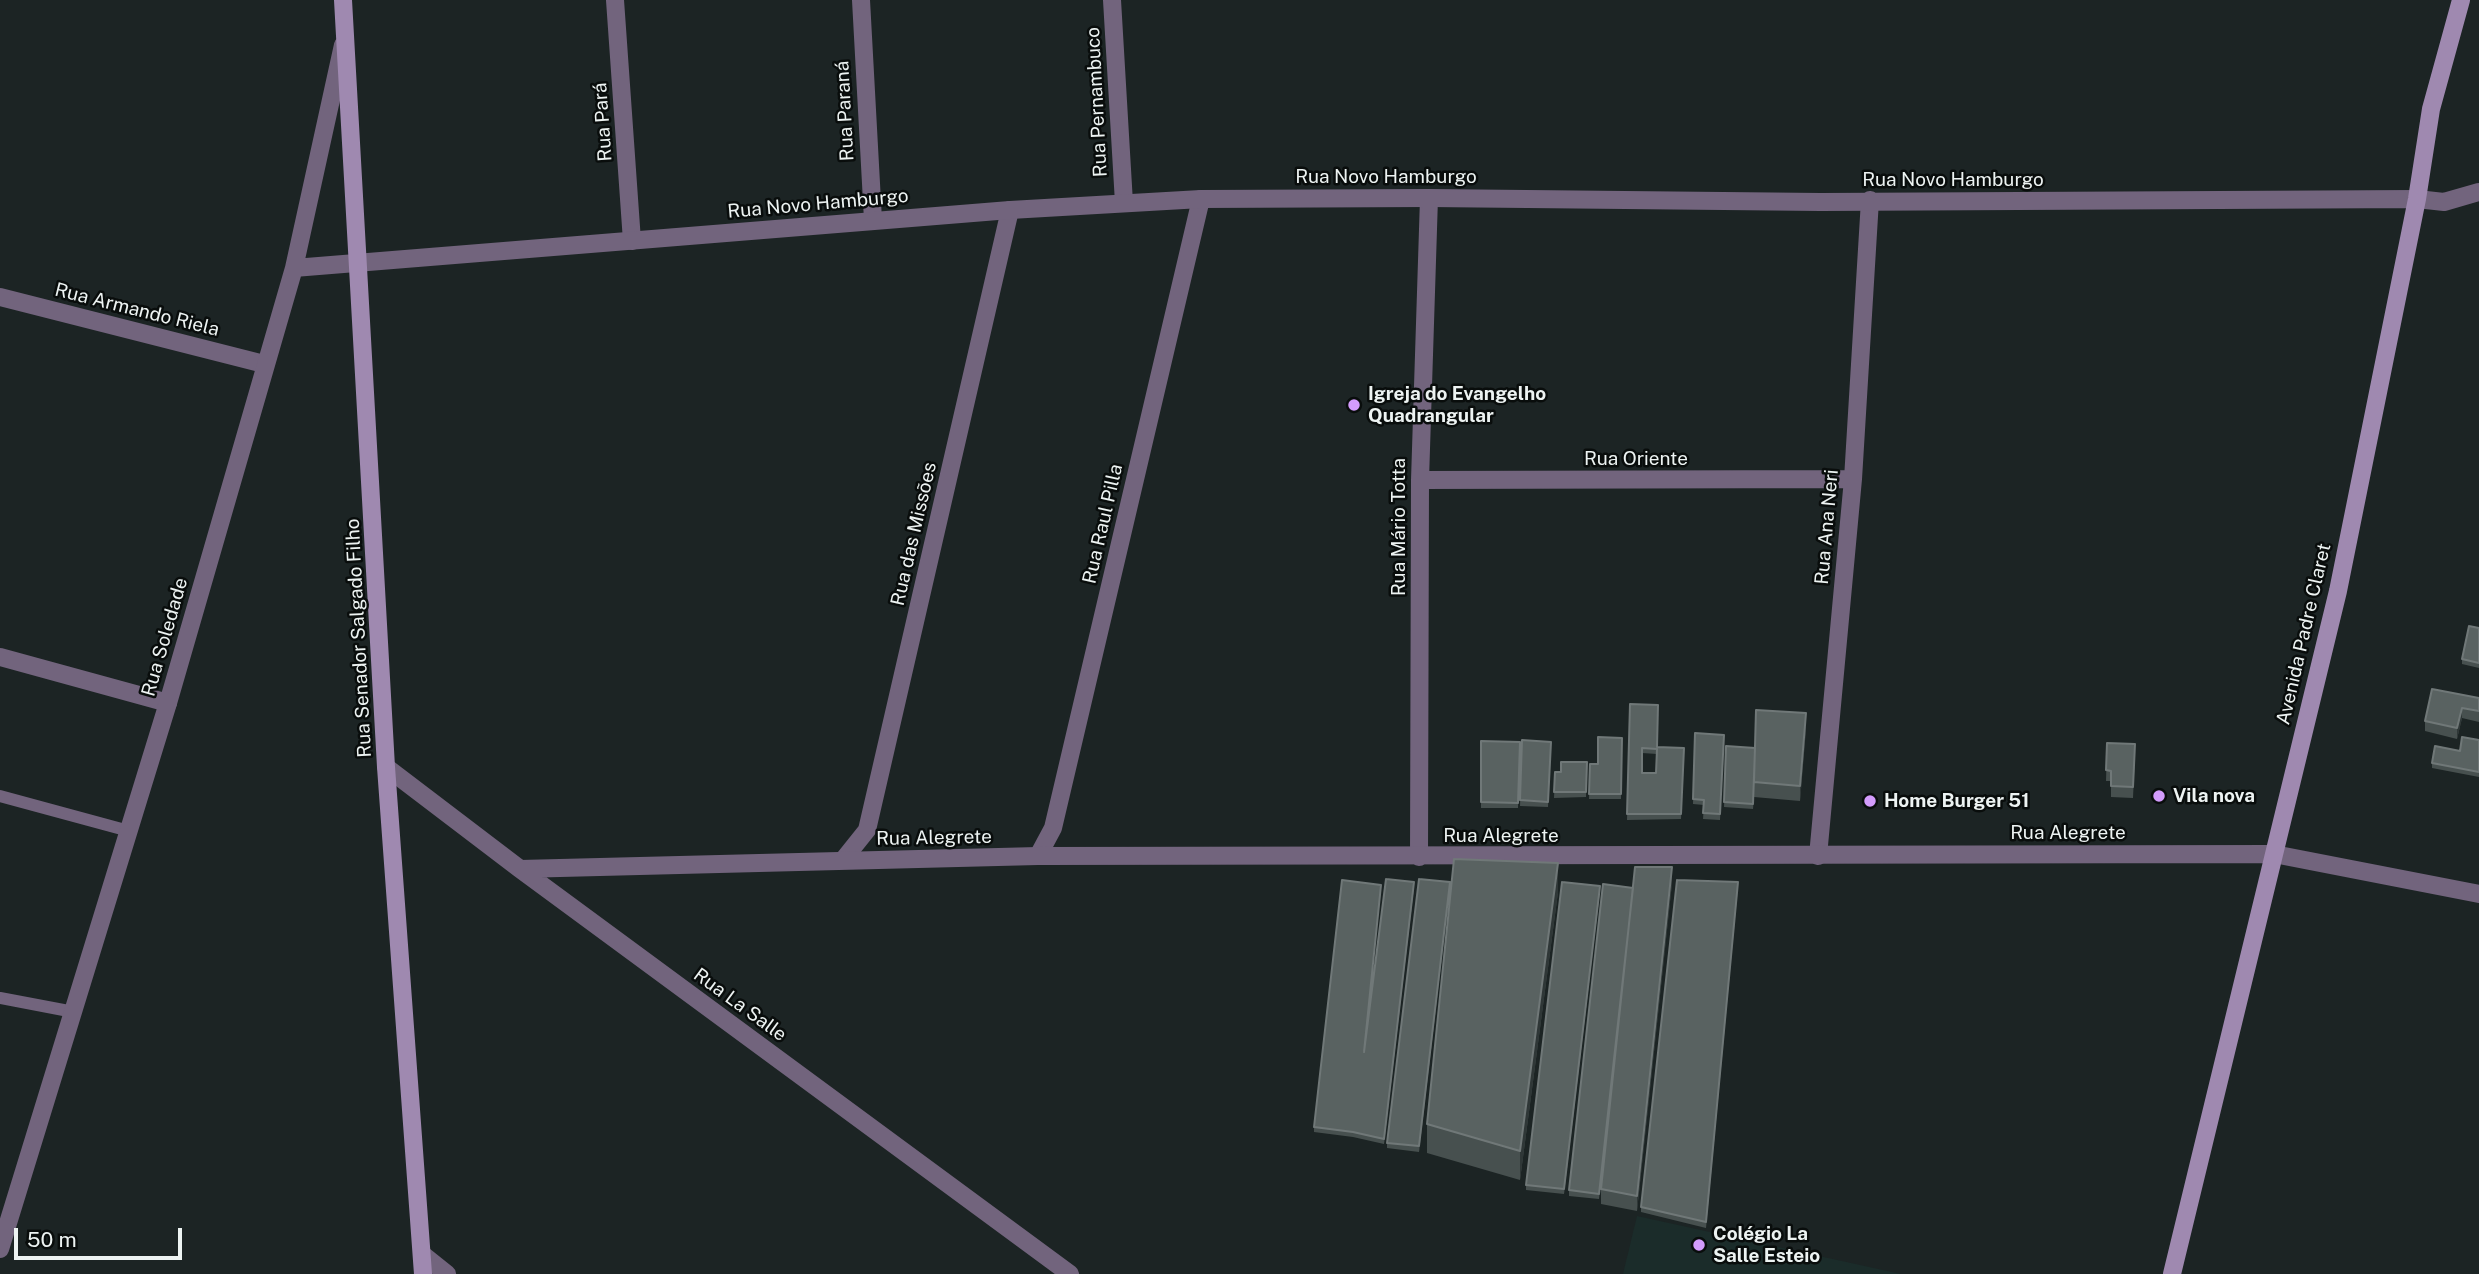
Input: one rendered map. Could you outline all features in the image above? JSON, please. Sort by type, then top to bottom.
[{"type":"main road","name":"Rua Senador Salgado Filho","points":[[343,0],[360,262],[386,767],[423,1274]]},
{"type":"main road","name":"Avenida Padre Claret","points":[[2172,1274],[2338,591],[2417,200],[2431,109],[2461,0]]},
{"type":"street","name":"Rua Pará","points":[[615,0],[632,241]]},
{"type":"street","name":"Rua Paraná","points":[[861,0],[873,220]]},
{"type":"street","name":"Rua Pernambuco","points":[[1112,0],[1124,202]]},
{"type":"street","name":"Rua Soledade","points":[[0,1249],[168,703],[293,268],[346,31]]},
{"type":"street","name":"Rua Novo Hamburgo","points":[[293,268],[873,220],[1201,198],[2444,202],[2479,192]]},
{"type":"street","name":"Rua Raul Pilla","points":[[1038,856],[1053,828],[1201,198]]},
{"type":"street","name":"Rua Mário Totta","points":[[1419,857],[1420,480],[1429,198]]},
{"type":"street","name":"Rua Ana Neri","points":[[1818,856],[1853,480],[1870,200]]},
{"type":"street","name":"Rua das Missões","points":[[843,860],[867,830],[1010,210]]},
{"type":"street","name":"Rua Armando Riela","points":[[0,298],[264,364]]},
{"type":"street","name":"Rua Oriente","points":[[1420,480],[1853,480]]},
{"type":"street","points":[[0,657],[168,703]]},
{"type":"street","name":"Rua La Salle","points":[[386,767],[520,869],[1070,1274]]},
{"type":"street","name":"Rua Alegrete","points":[[520,869],[1038,856],[2274,854],[2479,894]]},
{"type":"street","points":[[422,1254],[447,1274]]},
{"type":"lane","points":[[0,796],[129,831]]},
{"type":"lane","points":[[0,998],[74,1012]]},
{"type":"shaded area","name":"Colégio La Salle Esteio","points":[[1637,1216],[1901,1274],[1623,1274]]},
{"type":"building","points":[[2469,626],[2479,628],[2479,663],[2462,659]]},
{"type":"building","points":[[2432,689],[2479,698],[2479,711],[2462,708],[2457,728],[2425,721]]},
{"type":"building","points":[[1630,704],[1658,705],[1657,747],[1684,748],[1681,814],[1627,814]],"holes":[[[1642,748],[1657,749],[1656,773],[1642,773]]]},
{"type":"building","points":[[1756,710],[1806,713],[1800,786],[1754,782]]},
{"type":"building","points":[[1695,733],[1724,735],[1720,814],[1703,813],[1704,800],[1693,799]]},
{"type":"building","points":[[1598,737],[1622,738],[1621,794],[1589,794],[1590,764],[1598,764]]},
{"type":"building","points":[[2462,737],[2479,740],[2479,772],[2432,763],[2435,746],[2460,751]]},
{"type":"building","points":[[1522,740],[1551,742],[1548,802],[1520,800]]},
{"type":"building","points":[[1481,741],[1520,742],[1518,803],[1481,802]]},
{"type":"building","points":[[2107,743],[2135,744],[2133,787],[2111,786],[2111,771],[2106,770]]},
{"type":"building","points":[[1726,746],[1755,748],[1753,804],[1724,802]]},
{"type":"building","points":[[1561,762],[1587,762],[1586,792],[1554,792],[1555,772],[1561,772]]},
{"type":"building","points":[[1454,859],[1558,863],[1520,1151],[1427,1124]]},
{"type":"building","points":[[1635,867],[1672,867],[1637,1196],[1601,1189]]},
{"type":"building","points":[[1386,879],[1414,882],[1384,1139],[1314,1127],[1342,880],[1381,885],[1364,1052]]},
{"type":"building","points":[[1419,879],[1450,882],[1419,1146],[1387,1143]]},
{"type":"building","points":[[1677,880],[1738,882],[1706,1222],[1641,1207]]},
{"type":"building","points":[[1562,882],[1600,886],[1564,1189],[1526,1185]]},
{"type":"building","points":[[1603,884],[1633,888],[1599,1194],[1569,1190]]},
{"type":"place","name":"Igreja do Evangelho Quadrangular","points":[[1354,405]]},
{"type":"place","name":"Vila nova","points":[[2159,796]]},
{"type":"place","name":"Home Burger 51","points":[[1870,801]]},
{"type":"place","name":"Colégio La Salle Esteio","points":[[1699,1245]]}]
